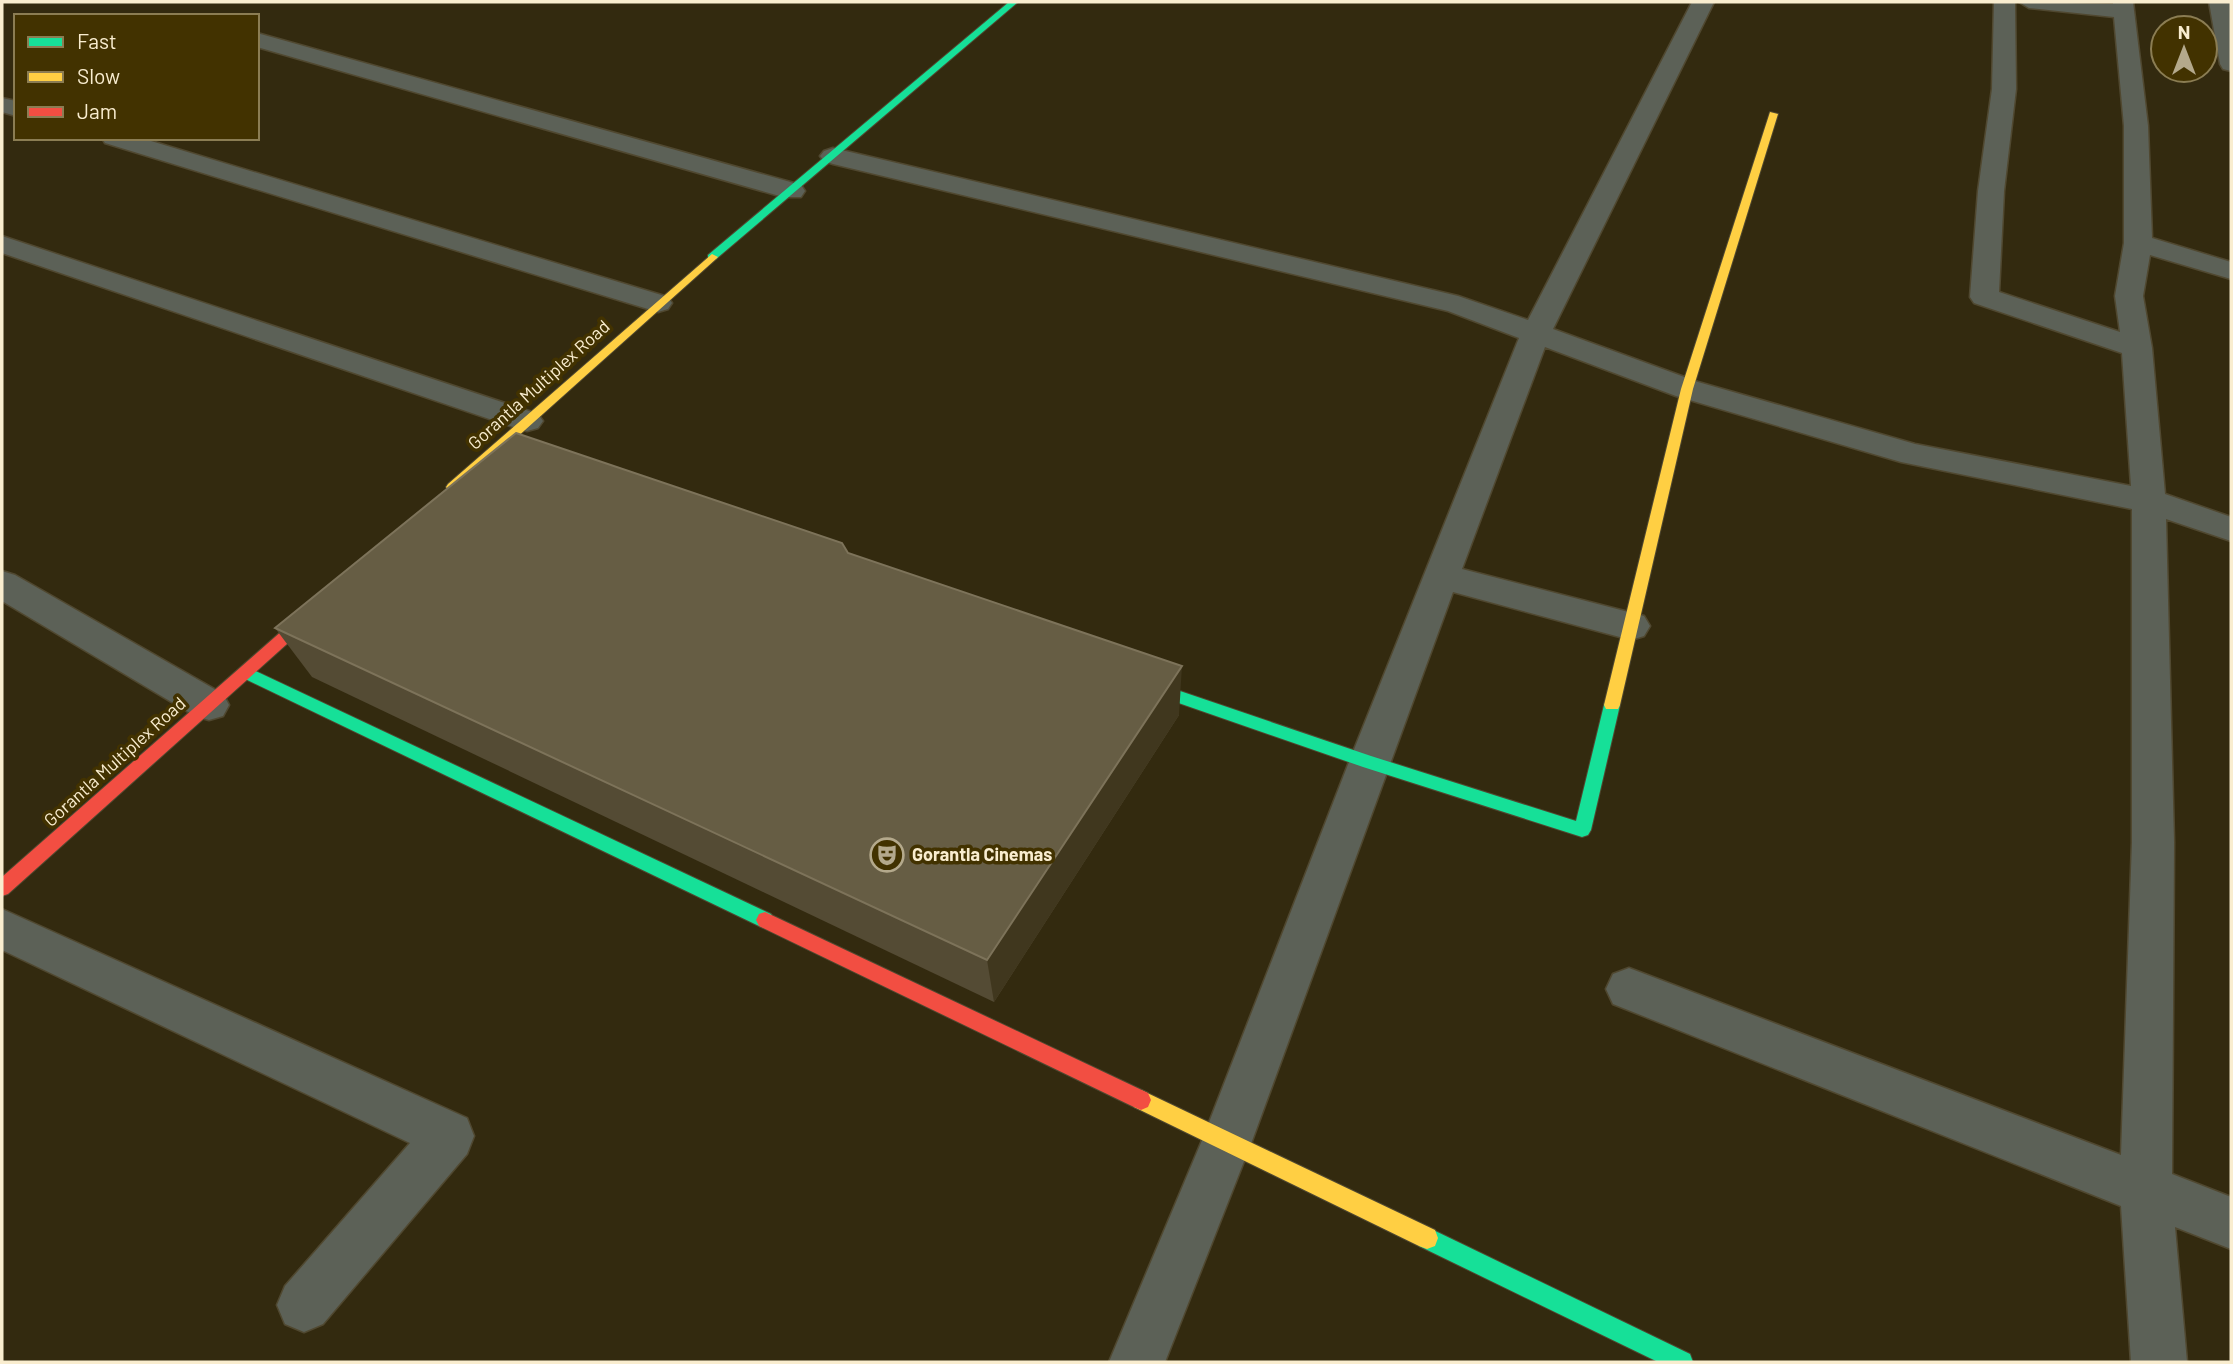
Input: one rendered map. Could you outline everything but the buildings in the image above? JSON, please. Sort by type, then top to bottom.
[{"type":"street","name":"Gorantla Multiplex Road","points":[[437,502],[658,303],[1014,2]]},
{"type":"street","points":[[1137,1362],[1227,1140],[1369,762],[1536,333],[1703,2]]},
{"type":"street","points":[[2004,2],[2004,89],[1991,191],[1984,297],[2137,348]]},
{"type":"street","points":[[2029,2],[2123,7],[2136,126],[2138,243],[2129,296],[2137,348],[2149,501],[2153,842],[2146,1189],[2159,1362]]},
{"type":"street","points":[[2219,2],[2231,64]]},
{"type":"street","points":[[259,41],[792,191]]},
{"type":"street","points":[[1108,672],[1369,762],[1582,830],[1687,388],[1773,114]]},
{"type":"street","points":[[120,140],[429,236],[658,303]]},
{"type":"street","points":[[833,156],[1157,231],[1458,305],[1687,388],[1913,454],[2149,501],[2231,529]]},
{"type":"street","points":[[2138,243],[2231,271]]},
{"type":"street","points":[[2,244],[527,421]]},
{"type":"street","points":[[1441,576],[1631,626]]},
{"type":"street","points":[[2,584],[209,705]]},
{"type":"street","name":"Gorantla Multiplex Road","points":[[2,888],[336,592]]},
{"type":"street","points":[[245,672],[1227,1140],[1682,1362]]},
{"type":"street","points":[[2,929],[449,1136],[304,1305]]},
{"type":"street","points":[[1629,989],[2231,1223]]},
{"type":"traffic: fast","points":[[712,257],[1014,2]]},
{"type":"traffic: fast","points":[[245,672],[765,920]]},
{"type":"traffic: fast","points":[[1130,680],[1369,762],[1582,830],[1612,705]]},
{"type":"traffic: fast","points":[[1427,1238],[1682,1362]]},
{"type":"traffic: slow","points":[[1612,705],[1687,389],[1773,114]]},
{"type":"traffic: slow","points":[[453,487],[712,257]]},
{"type":"traffic: slow","points":[[1141,1100],[1427,1238]]},
{"type":"traffic: jam","points":[[2,888],[322,604]]},
{"type":"traffic: jam","points":[[765,920],[1141,1100]]},
{"type":"place","name":"Gorantla Cinemas","points":[[887,855]]}]
